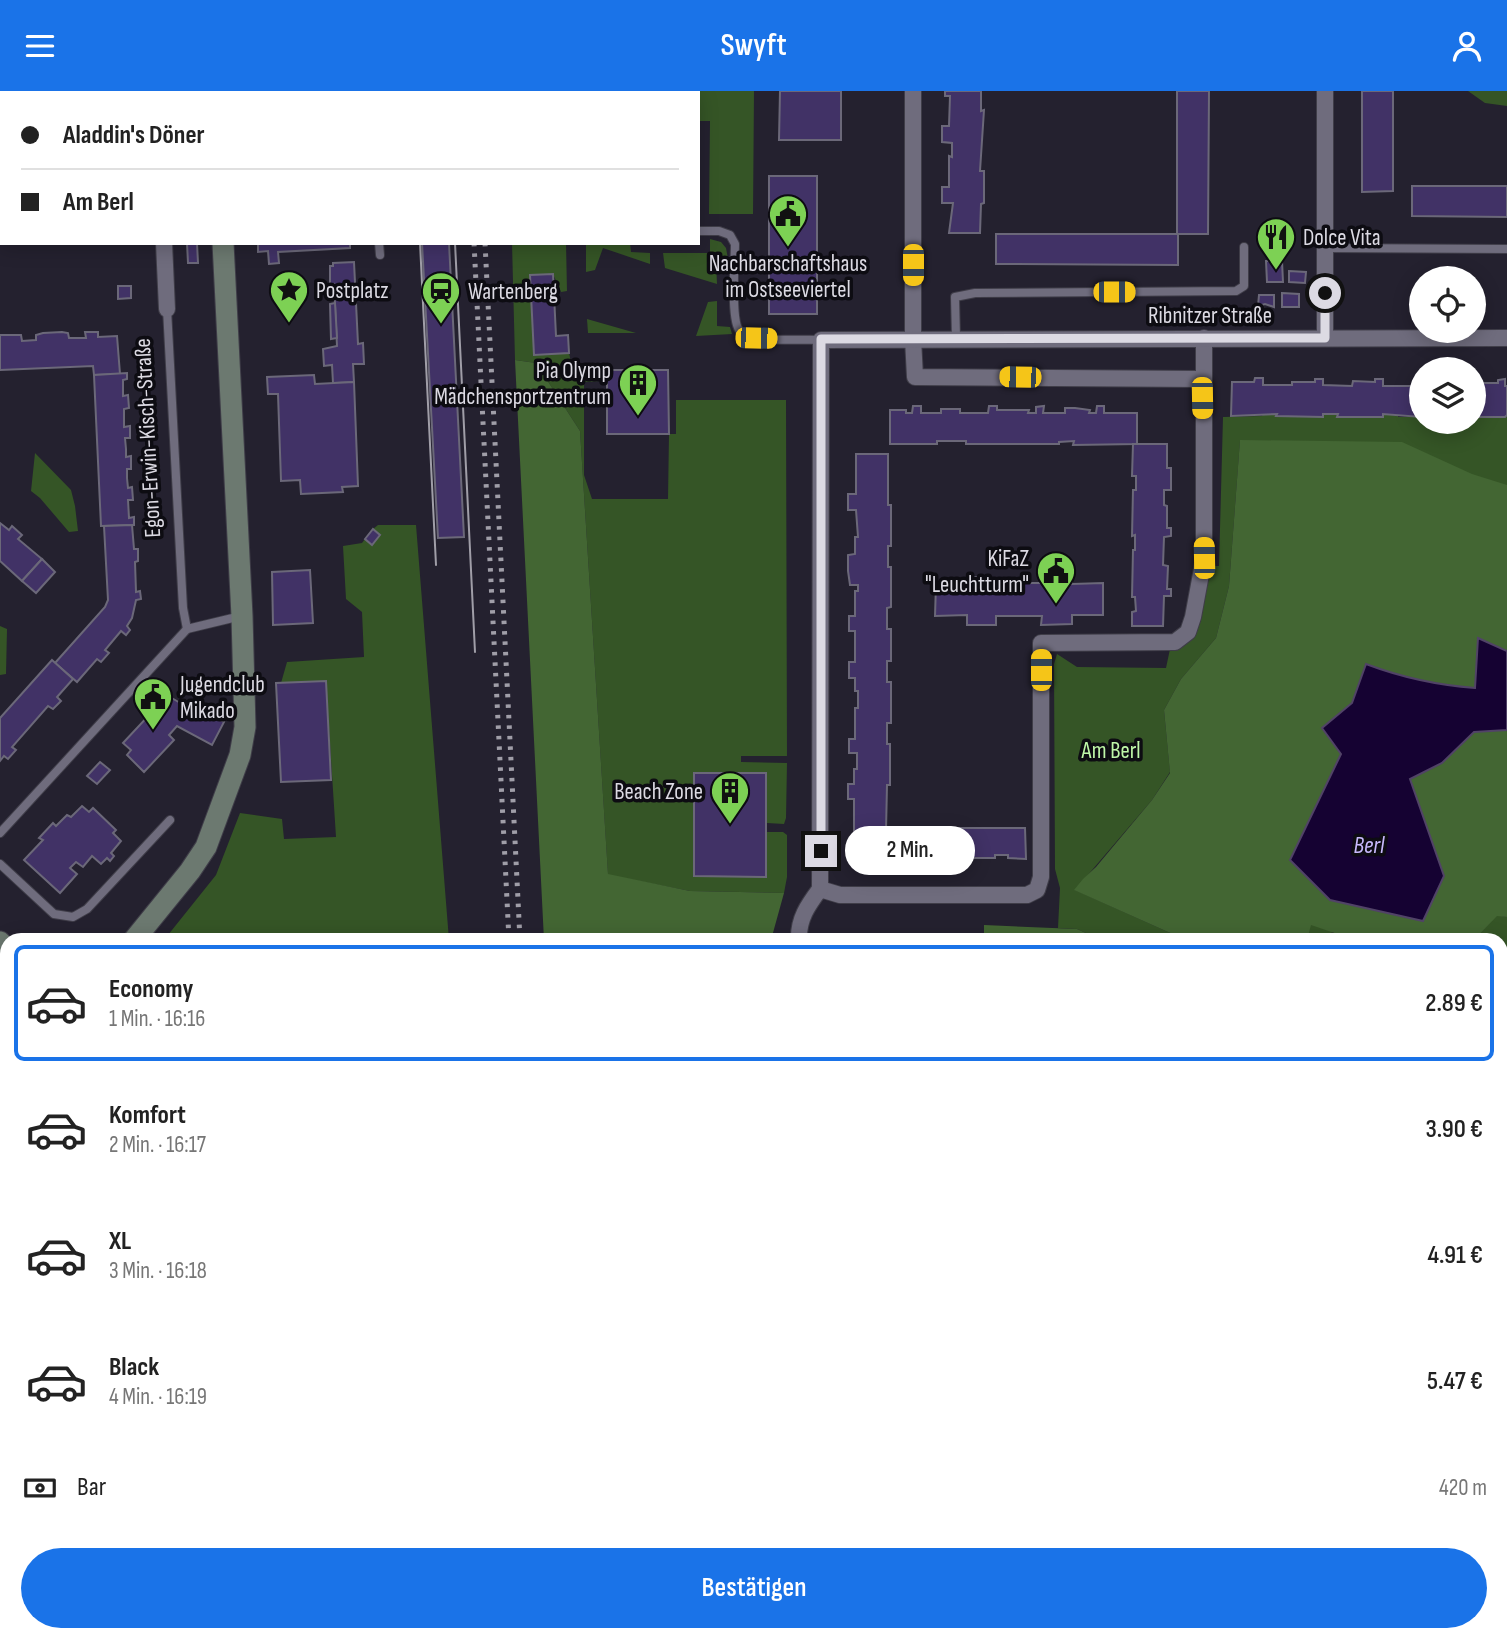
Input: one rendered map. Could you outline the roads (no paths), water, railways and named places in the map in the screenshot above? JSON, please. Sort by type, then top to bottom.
[{"type":"street","points":[[913,91],[915,377],[1202,379]]},
{"type":"street","points":[[1325,91],[1325,338]]},
{"type":"street","name":"Egon-Erwin-Kisch-Straße","points":[[164,245],[167,309]]},
{"type":"street","points":[[140,933],[206,847],[240,755],[245,727],[223,245]]},
{"type":"street","points":[[820,889],[840,895],[1027,895],[1037,890],[1041,877],[1041,643],[1175,642],[1188,632],[1194,617],[1204,558],[1204,338]]},
{"type":"street","name":"Ribnitzer Straße","points":[[821,339],[1507,338]]},
{"type":"street","points":[[799,933],[802,917],[820,889],[821,339]]},
{"type":"lane","points":[[700,231],[719,231],[730,235],[735,244],[734,311],[740,333],[756,338],[821,339]]},
{"type":"lane","points":[[379,245],[380,255]]},
{"type":"lane","name":"Ribnitzer Straße","points":[[956,338],[955,297],[975,293],[1236,291],[1244,286],[1244,247]]},
{"type":"lane","points":[[1325,248],[1507,249]]},
{"type":"lane","name":"Egon-Erwin-Kisch-Straße","points":[[167,309],[183,608],[187,629]]},
{"type":"lane","points":[[0,833],[187,629],[242,615]]},
{"type":"lane","points":[[0,864],[54,913],[73,918],[87,909],[170,820]]},
{"type":"water","name":"Berl","points":[[1478,638],[1507,651],[1507,730],[1474,732],[1442,763],[1410,779],[1444,876],[1423,921],[1330,900],[1290,860],[1341,754],[1322,728],[1352,703],[1366,664],[1420,680],[1475,688]]},
{"type":"tram line","points":[[420,245],[436,565]]},
{"type":"tram line","points":[[455,245],[475,652]]},
{"type":"railway","points":[[474,245],[509,933]]},
{"type":"railway","points":[[485,245],[520,933]]},
{"type":"place","name":"Nachbarschaftshaus im Ostseeviertel","points":[[788,248]]},
{"type":"place","name":"Dolce Vita","points":[[1276,271]]},
{"type":"place","name":"Postplatz","points":[[289,324]]},
{"type":"place","name":"Wartenberg","points":[[441,325]]},
{"type":"place","name":"Pia Olymp Mädchensportzentrum","points":[[638,417]]},
{"type":"place","name":"KiFaZ \"Leuchtturm\"","points":[[1056,605]]},
{"type":"place","name":"Jugendclub Mikado","points":[[153,731]]},
{"type":"place","name":"Beach Zone","points":[[730,825]]},
{"type":"park label","name":"Am Berl","points":[[1111,750]]}]
